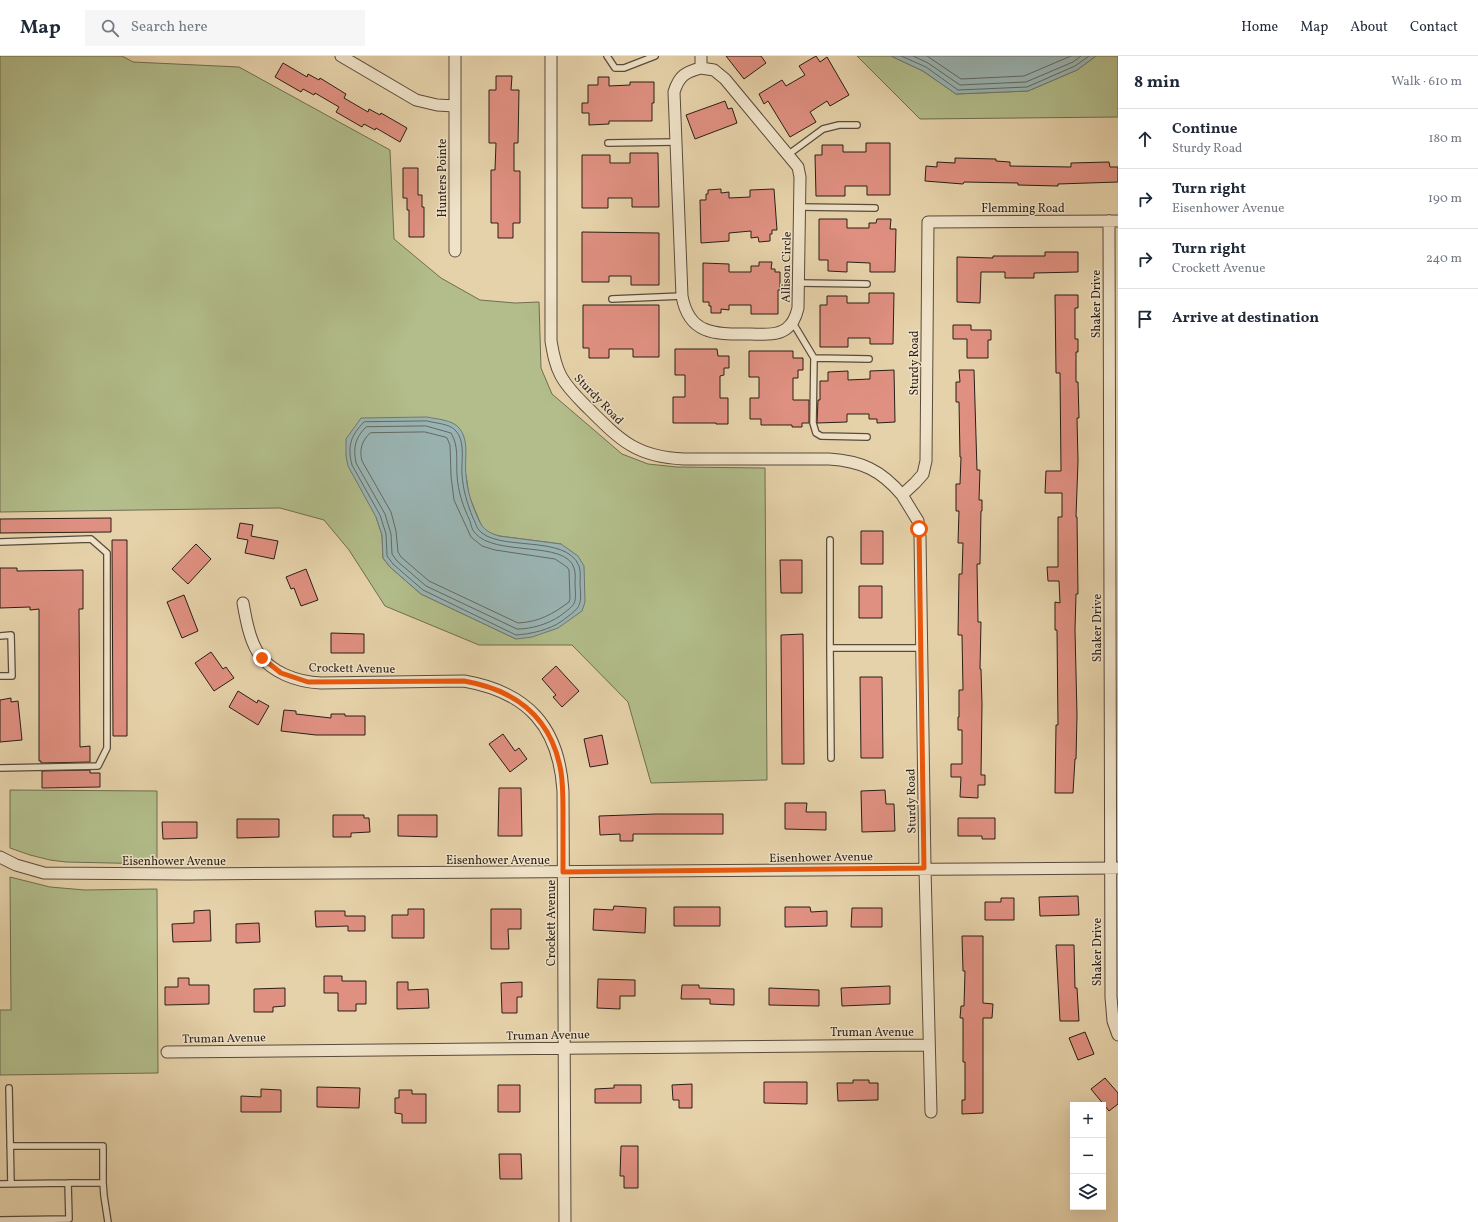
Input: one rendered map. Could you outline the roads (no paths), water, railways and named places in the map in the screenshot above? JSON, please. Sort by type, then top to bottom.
[{"type":"street","points":[[341,56],[416,100],[437,105],[455,106]]},
{"type":"street","name":"Hunters Pointe","points":[[455,56],[455,251]]},
{"type":"street","name":"Sturdy Road","points":[[551,56],[551,341],[554,359],[561,377],[572,391],[613,433],[629,445],[647,453],[665,458],[678,459],[848,460],[881,474],[893,484],[914,514],[919,529],[924,868],[931,1112]]},
{"type":"street","points":[[701,56],[701,68],[688,71],[677,81],[674,92],[682,296],[685,310],[693,322],[701,328],[718,334],[769,334],[786,329],[793,323]]},
{"type":"street","name":"Allison Circle","points":[[701,68],[714,70],[725,79],[798,167],[800,177],[798,308],[793,323]]},
{"type":"street","name":"Flemming Road","points":[[928,222],[1114,221]]},
{"type":"street","name":"Shaker Drive","points":[[1114,221],[1114,868],[1110,997],[1113,1021],[1118,1035]]},
{"type":"street","name":"Sturdy Road","points":[[902,495],[923,474],[926,461],[928,222]]},
{"type":"street","name":"Crockett Avenue","points":[[243,603],[249,630],[257,650],[269,664],[281,673],[295,679],[321,683],[464,681],[482,684],[510,695],[531,711],[551,738],[558,755],[562,773],[565,1222]]},
{"type":"street","name":"Eisenhower Avenue","points":[[0,857],[16,865],[44,873],[194,874],[924,868],[1114,868]]},
{"type":"street","name":"Truman Avenue","points":[[167,1052],[929,1045]]},
{"type":"lane","points":[[607,56],[615,68],[624,68],[655,56]]},
{"type":"lane","points":[[788,154],[823,129],[839,125],[857,125]]},
{"type":"lane","points":[[608,143],[676,142]]},
{"type":"lane","points":[[800,207],[875,208]]},
{"type":"lane","points":[[798,283],[867,284]]},
{"type":"lane","points":[[612,299],[682,296]]},
{"type":"lane","points":[[793,323],[814,358],[814,423],[816,433],[821,436],[867,437]]},
{"type":"lane","points":[[814,358],[868,359]]},
{"type":"lane","points":[[0,542],[91,539],[107,553],[107,748],[98,766],[0,768]]},
{"type":"lane","points":[[830,540],[831,758]]},
{"type":"lane","points":[[0,636],[11,635],[12,676],[0,676]]},
{"type":"lane","points":[[830,648],[921,648]]},
{"type":"lane","points":[[9,1088],[10,1184]]},
{"type":"lane","points":[[10,1146],[103,1146],[103,1183],[108,1222]]},
{"type":"lane","points":[[0,1220],[69,1219],[68,1183]]},
{"type":"lane","points":[[0,1184],[103,1183]]},
{"type":"water","points":[[891,56],[1096,56],[1077,70],[1028,91],[956,94],[923,71]]},
{"type":"water","points":[[427,417],[453,423],[462,433],[466,445],[466,469],[469,493],[479,521],[486,530],[499,536],[561,544],[578,556],[584,566],[585,602],[582,611],[558,628],[532,637],[516,639],[421,594],[390,567],[383,558],[382,535],[376,517],[348,466],[346,456],[346,439],[361,418]]}]
